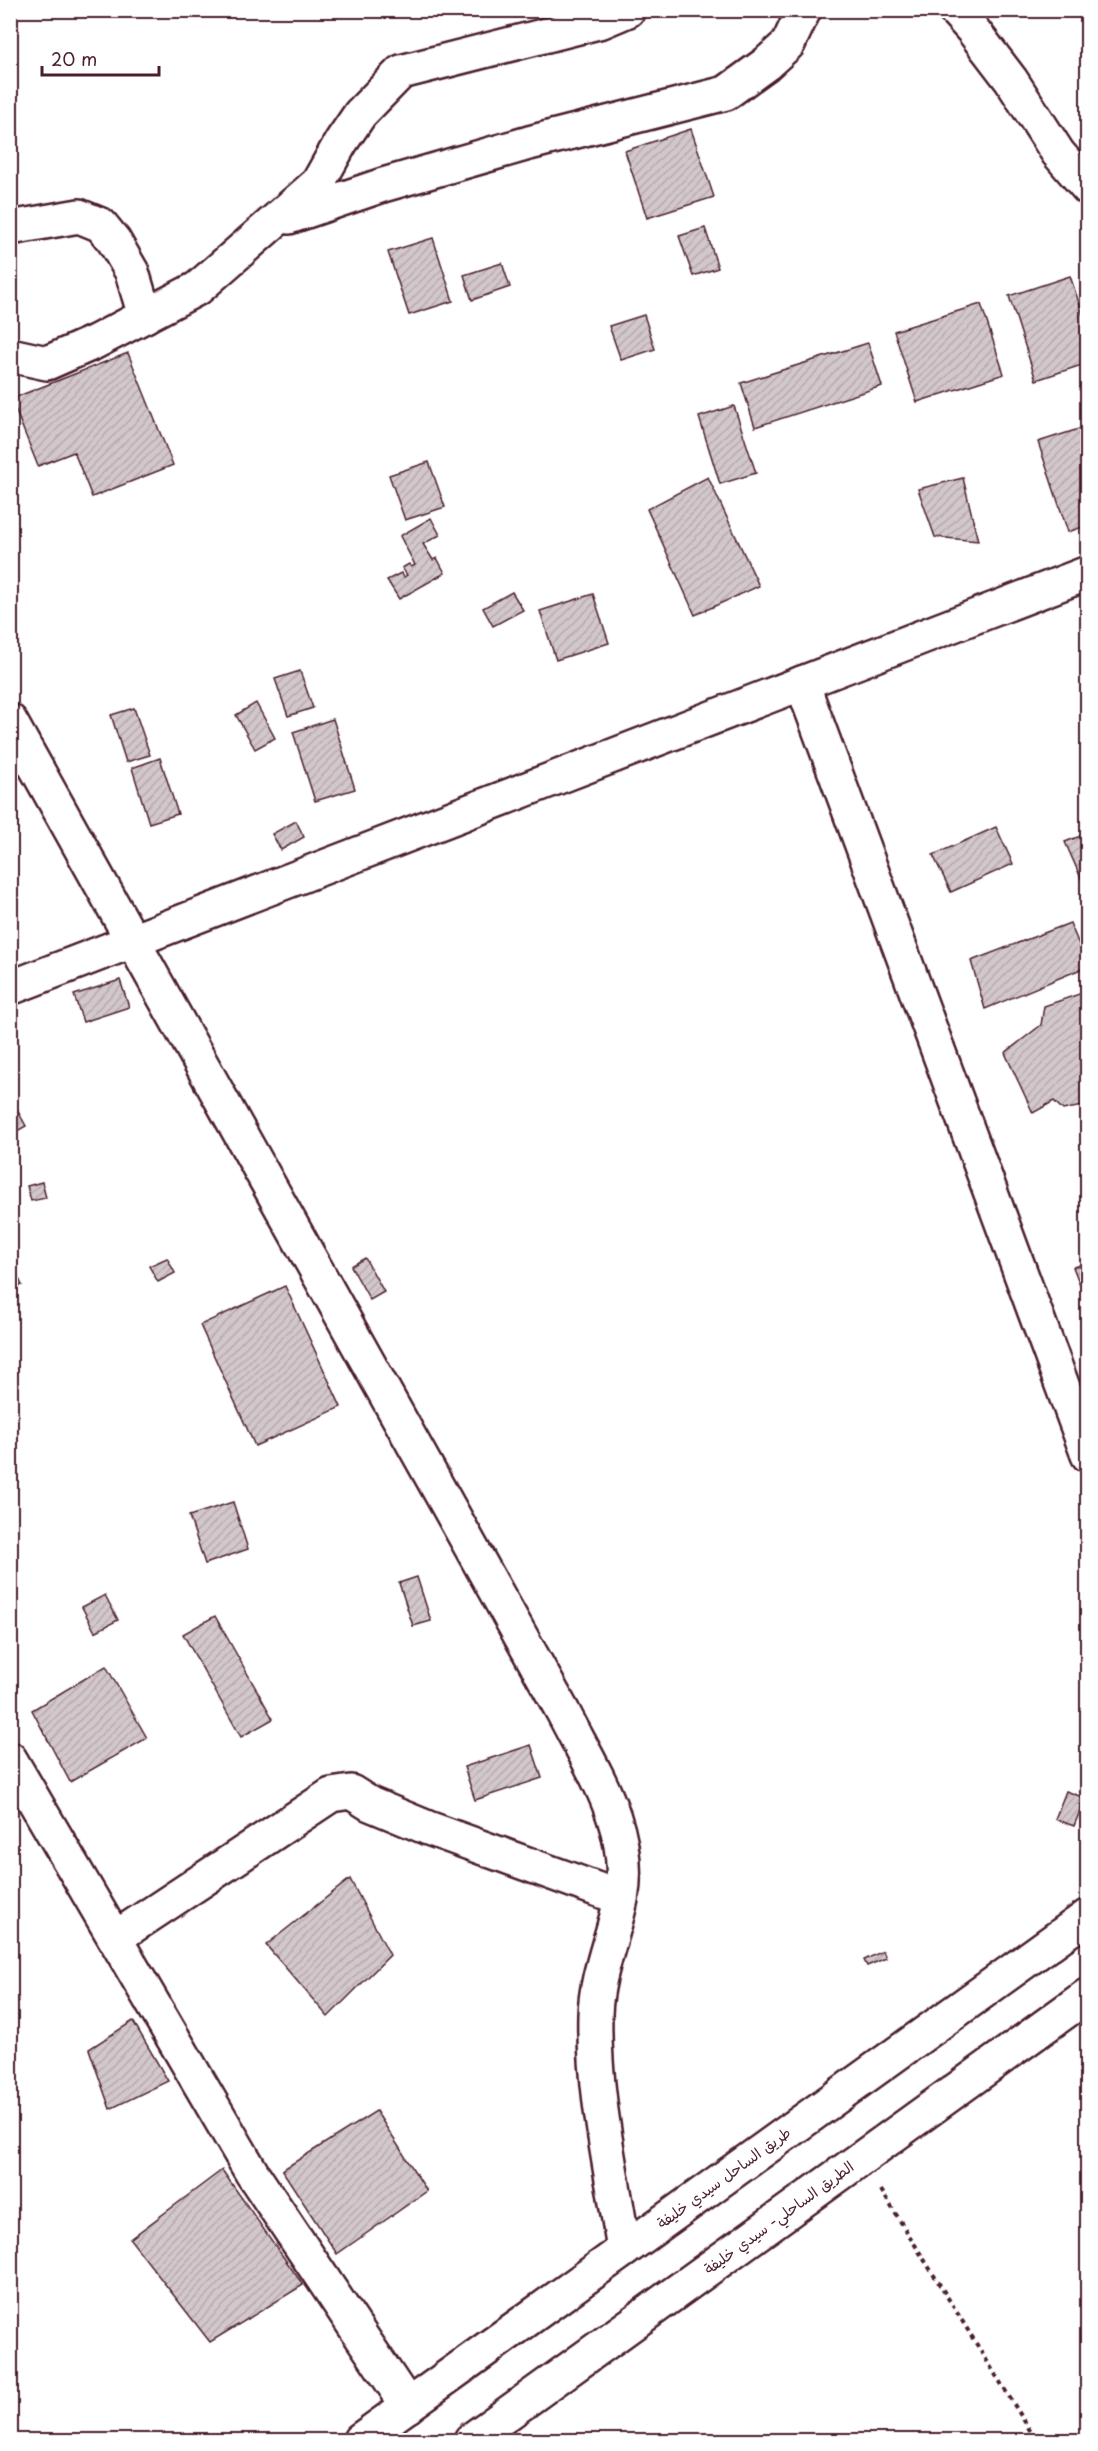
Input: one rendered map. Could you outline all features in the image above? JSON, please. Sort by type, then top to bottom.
[{"type":"main road","points":[[10,355],[47,363],[95,342],[198,288],[318,183],[360,114],[401,72],[602,21],[628,10]]},
{"type":"main road","points":[[276,221],[383,185],[529,142],[726,93],[766,64],[788,44],[804,10]]},
{"type":"main road","points":[[955,10],[998,63],[1058,153],[1088,188]]},
{"type":"main road","points":[[10,228],[79,216],[101,225],[132,272],[145,315]]},
{"type":"main road","points":[[10,988],[1088,573]]},
{"type":"main road","points":[[802,683],[1088,1455]]},
{"type":"main road","points":[[10,721],[134,940],[578,1743],[615,1814],[624,1859],[621,1898],[597,1992],[595,2014],[597,2075],[624,2250]]},
{"type":"main road","points":[[10,1759],[252,2173],[408,2406]]},
{"type":"main road","points":[[115,1938],[331,1796],[351,1792],[370,1804],[428,1828],[621,1898]]},
{"type":"main road","name":"طريق الساحل سيدي خليفة","points":[[360,2440],[1088,1916]]},
{"type":"main road","name":"الطريق الساحلي- سيدي خليفة","points":[[471,2440],[1088,1995]]},
{"type":"path","points":[[862,2158],[1036,2440]]},
{"type":"building","points":[[691,129],[714,197],[647,218],[625,151]]},
{"type":"building","points":[[705,228],[718,268],[693,276],[679,236]]},
{"type":"building","points":[[433,238],[453,301],[409,315],[388,252]]},
{"type":"building","points":[[502,263],[510,287],[472,300],[464,275]]},
{"type":"building","points":[[1070,276],[1088,329],[1088,363],[1036,380],[1009,296]]},
{"type":"building","points":[[981,304],[1004,374],[917,402],[894,331]]},
{"type":"building","points":[[644,315],[655,349],[621,360],[609,326]]},
{"type":"building","points":[[868,343],[882,386],[755,427],[741,383]]},
{"type":"building","points":[[128,353],[173,465],[92,497],[74,452],[38,466],[11,399]]},
{"type":"building","points":[[734,406],[756,473],[720,484],[699,417]]},
{"type":"building","points":[[1088,426],[1088,525],[1068,532],[1038,442]]},
{"type":"building","points":[[429,462],[445,507],[405,520],[389,475]]},
{"type":"building","points":[[708,477],[759,586],[695,615],[647,509]]},
{"type":"building","points":[[963,478],[978,541],[935,537],[918,489]]},
{"type":"building","points":[[431,518],[440,535],[423,544],[433,560],[437,558],[445,573],[399,599],[387,580],[401,573],[404,577],[407,575],[402,568],[409,564],[411,567],[415,565],[400,536]]},
{"type":"building","points":[[512,592],[523,610],[493,626],[483,608]]},
{"type":"building","points":[[593,594],[609,643],[556,660],[540,611]]},
{"type":"building","points":[[300,671],[313,708],[288,716],[275,679]]},
{"type":"building","points":[[256,703],[275,738],[255,749],[236,715]]},
{"type":"building","points":[[134,708],[150,755],[126,762],[111,715]]},
{"type":"building","points":[[333,719],[355,789],[315,801],[293,732]]},
{"type":"building","points":[[160,758],[178,814],[149,823],[132,768]]},
{"type":"building","points":[[296,821],[304,837],[281,850],[272,834]]},
{"type":"building","points":[[996,827],[1013,864],[951,892],[933,855]]},
{"type":"building","points":[[1088,833],[1088,886],[1085,887],[1065,842]]},
{"type":"building","points":[[1070,923],[1088,966],[985,1009],[971,961]]},
{"type":"building","points":[[120,980],[129,1007],[83,1022],[74,995]]},
{"type":"building","points":[[1088,991],[1088,1094],[1084,1095],[1087,1105],[1063,1110],[1054,1101],[1033,1113],[1005,1053],[1041,1025],[1044,1006]]},
{"type":"building","points":[[10,1097],[26,1126],[10,1135]]},
{"type":"building","points":[[42,1182],[46,1198],[31,1201],[27,1186]]},
{"type":"building","points":[[167,1258],[175,1273],[158,1282],[149,1266]]},
{"type":"building","points":[[365,1258],[384,1292],[370,1300],[351,1266]]},
{"type":"building","points":[[10,1260],[22,1285],[10,1290]]},
{"type":"building","points":[[1088,1263],[1088,1305],[1073,1267]]},
{"type":"building","points":[[285,1286],[341,1407],[255,1446],[200,1325]]},
{"type":"building","points":[[233,1502],[248,1549],[205,1564],[189,1516]]},
{"type":"building","points":[[417,1577],[431,1621],[413,1626],[399,1583]]},
{"type":"building","points":[[105,1595],[118,1620],[95,1632],[82,1607]]},
{"type":"building","points":[[215,1616],[273,1719],[241,1737],[183,1634]]},
{"type":"building","points":[[106,1666],[147,1738],[70,1782],[32,1710]]},
{"type":"building","points":[[531,1745],[542,1778],[475,1800],[464,1767]]},
{"type":"building","points":[[1066,1791],[1085,1798],[1074,1826],[1055,1819]]},
{"type":"building","points":[[350,1879],[390,1955],[328,2017],[266,1945]]},
{"type":"building","points":[[883,1951],[886,1958],[867,1966],[864,1960]]},
{"type":"building","points":[[133,2021],[168,2081],[110,2109],[89,2049]]},
{"type":"building","points":[[376,2111],[427,2191],[337,2254],[282,2170]]},
{"type":"building","points":[[222,2170],[303,2285],[210,2342],[130,2239]]},
{"type":"building","points":[[10,2376],[16,2391],[10,2394]]}]
